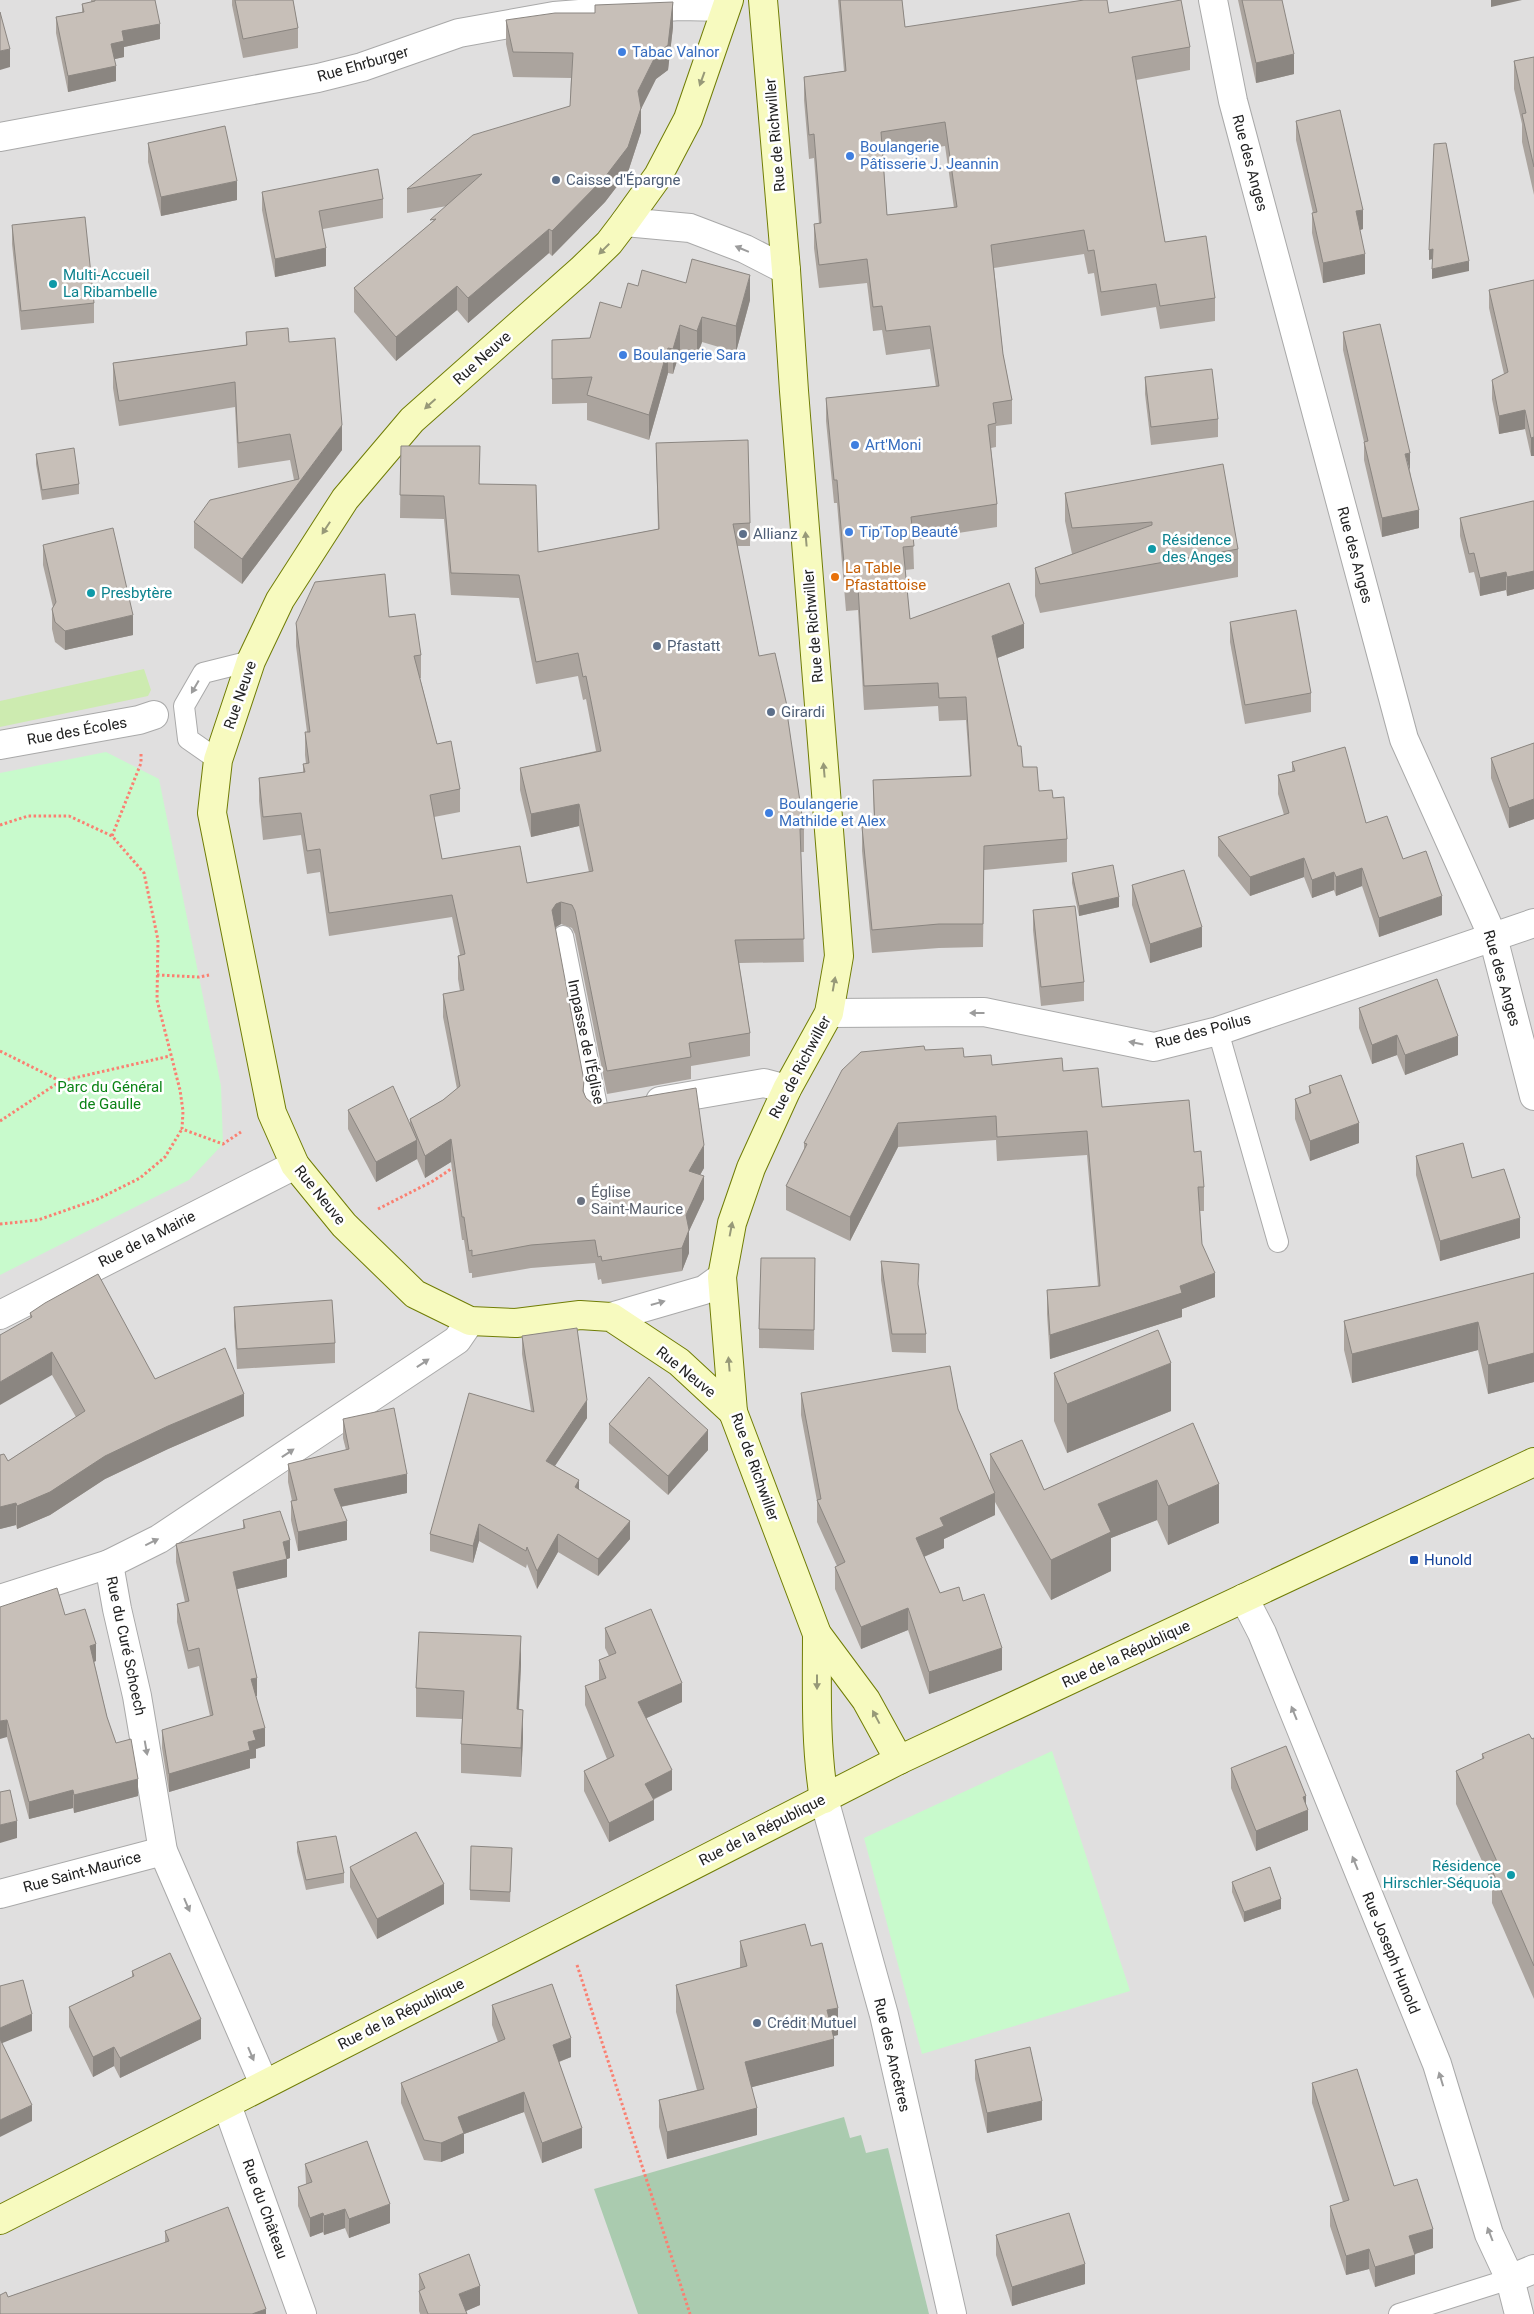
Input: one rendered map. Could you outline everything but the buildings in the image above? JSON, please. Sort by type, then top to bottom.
[{"type":"main road","name":"Rue de Richwiller","points":[[763,0],[786,270],[839,956],[830,1013],[786,1089],[751,1168],[732,1223],[722,1277],[733,1412],[817,1634],[866,1700],[899,1760]]},
{"type":"main road","name":"Rue Neuve","points":[[728,4],[688,119],[658,176],[625,222],[609,243],[581,270],[412,420],[345,499],[280,600],[251,662],[218,760],[212,813],[272,1113],[295,1165],[344,1225],[415,1294],[470,1320],[516,1323],[580,1315],[611,1316],[678,1362],[733,1412]]},
{"type":"main road","name":"Rue de la République","points":[[0,2220],[899,1760],[1534,1462]]},
{"type":"main road","name":"Rue de Richwiller","points":[[817,1634],[818,1766],[824,1799]]},
{"type":"street","name":"Rue des Anges","points":[[1213,0],[1233,101],[1404,739],[1493,937],[1534,1096]]},
{"type":"street","name":"Rue Ehrburger","points":[[0,137],[318,78],[362,67],[459,33],[554,16],[728,4]]},
{"type":"street","points":[[625,222],[690,228],[745,249],[786,270]]},
{"type":"street","name":"Rue des Écoles","points":[[0,745],[147,718]]},
{"type":"street","name":"Rue des Poilus","points":[[830,1013],[984,1012],[1154,1047],[1218,1030],[1534,923]]},
{"type":"street","name":"Impasse de l'Église","points":[[598,1111],[764,1083],[786,1089]]},
{"type":"street","name":"Rue de la Mairie","points":[[0,1315],[295,1165]]},
{"type":"street","name":"Rue Neuve","points":[[611,1316],[704,1290],[722,1277]]},
{"type":"street","name":"Rue du Curé Schoech","points":[[264,2084],[163,1851],[137,1696],[108,1564],[159,1539],[457,1340],[470,1320]]},
{"type":"street","points":[[0,1599],[108,1564]]},
{"type":"street","name":"Rue Joseph Hunold","points":[[1244,1598],[1262,1633],[1437,2064],[1489,2234],[1522,2274],[1519,2314]]},
{"type":"street","name":"Rue des Ancêtres","points":[[824,1799],[884,2015],[952,2314]]},
{"type":"street","name":"Rue Saint-Maurice","points":[[0,1894],[163,1851]]},
{"type":"street","name":"Rue du Château","points":[[227,2105],[302,2314]]},
{"type":"lane","points":[[218,760],[188,739],[184,706],[203,673],[251,662]]},
{"type":"lane","name":"Impasse de l'Église","points":[[563,936],[598,1111]]},
{"type":"lane","points":[[1218,1030],[1278,1242]]},
{"type":"lane","points":[[1399,2314],[1522,2274]]},
{"type":"path","points":[[112,836],[141,763],[147,718]]},
{"type":"path","points":[[0,825],[28,816],[69,816],[112,836],[144,873],[158,940],[157,1000],[180,1090],[183,1111],[182,1130],[165,1157],[140,1178],[98,1199],[38,1220],[0,1224]]},
{"type":"path","points":[[157,975],[199,977],[244,968]]},
{"type":"path","points":[[0,1051],[61,1081]]},
{"type":"path","points":[[0,1120],[61,1081],[170,1056]]},
{"type":"path","points":[[182,1130],[222,1144],[272,1113]]},
{"type":"path","points":[[344,1225],[433,1181],[456,1165]]},
{"type":"path","points":[[563,1932],[581,1974],[690,2314]]},
{"type":"shaded area","points":[[0,0],[1534,0],[1534,2314],[0,2314]]},
{"type":"green space","points":[[144,669],[151,690],[148,696],[0,727],[0,701]]},
{"type":"green space","name":"Parc du Général de Gaulle","points":[[106,752],[159,779],[221,1086],[223,1144],[189,1180],[0,1275],[0,773]]},
{"type":"green space","points":[[1052,1751],[1130,1991],[922,2054],[864,1838]]},
{"type":"green space","points":[[844,2117],[850,2138],[861,2135],[866,2153],[888,2148],[929,2314],[638,2314],[594,2189]]},
{"type":"place","name":"Tabac Valnor","points":[[622,52]]},
{"type":"place","name":"Boulangerie Pâtisserie J. Jeannin","points":[[850,156]]},
{"type":"place","name":"Caisse d'Épargne","points":[[556,180]]},
{"type":"place","name":"Multi-Accueil La Ribambelle","points":[[53,284]]},
{"type":"place","name":"Boulangerie Sara","points":[[623,355]]},
{"type":"place","name":"Art'Moni","points":[[855,445]]},
{"type":"place","name":"Tip'Top Beauté","points":[[849,532]]},
{"type":"place","name":"Allianz","points":[[743,534]]},
{"type":"place","name":"Résidence des Anges","points":[[1152,549]]},
{"type":"place","name":"La Table Pfastattoise","points":[[835,577]]},
{"type":"place","name":"Presbytère","points":[[91,593]]},
{"type":"place","name":"Pfastatt","points":[[657,646]]},
{"type":"place","name":"Girardi","points":[[771,712]]},
{"type":"place","name":"Boulangerie Mathilde et Alex","points":[[769,813]]},
{"type":"place","name":"Église Saint-Maurice","points":[[581,1201]]},
{"type":"place","name":"Hunold","points":[[1414,1560]]},
{"type":"place","name":"Résidence Hirschler-Séquoia","points":[[1511,1875]]},
{"type":"place","name":"Crédit Mutuel","points":[[757,2023]]}]
